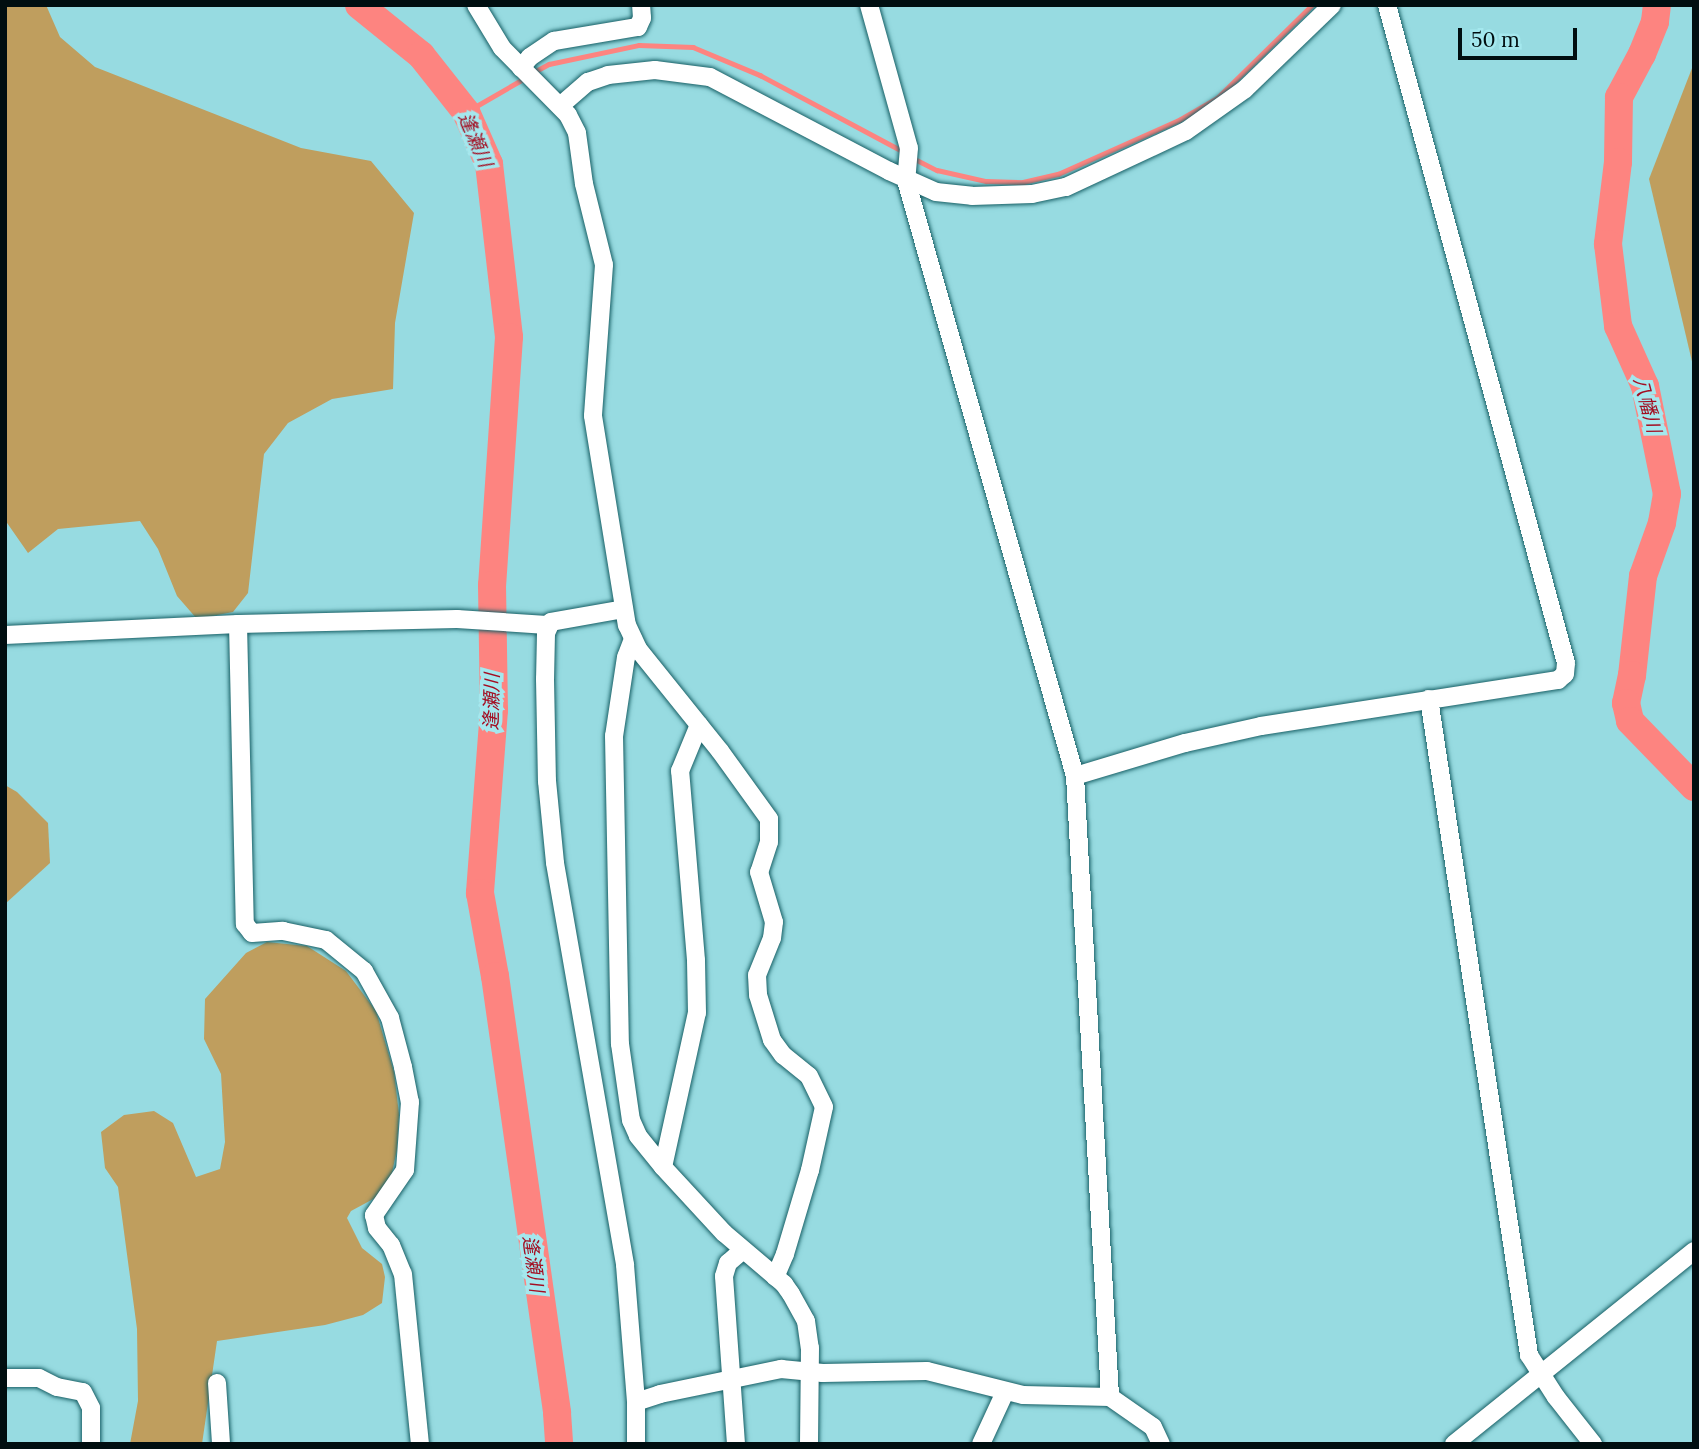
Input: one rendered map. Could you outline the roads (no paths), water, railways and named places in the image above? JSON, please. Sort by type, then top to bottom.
[{"type":"street","points":[[476,5],[502,48],[560,106],[577,133],[584,184],[604,265],[593,416],[624,609],[633,639],[766,813],[770,834],[761,862],[760,882],[774,922],[772,938],[757,975],[758,995],[772,1040],[783,1055],[809,1076],[824,1107],[810,1170],[785,1254],[775,1278]]},
{"type":"street","points":[[523,70],[530,57],[554,40],[638,27],[642,18],[641,5]]},
{"type":"street","points":[[869,5],[907,165],[1075,776],[1110,1397]]},
{"type":"street","points":[[560,106],[588,82],[608,75],[655,70],[710,77],[907,165],[936,192],[972,196],[1032,194],[1066,187],[1186,131],[1245,89],[1332,5]]},
{"type":"street","points":[[1075,776],[1185,743],[1261,726],[1558,680],[1567,670],[1387,5]]},
{"type":"street","points":[[5,635],[239,624],[474,619],[541,625],[564,617],[624,609]]},
{"type":"street","points":[[239,624],[245,924],[252,933],[283,931],[326,940],[364,971],[390,1018],[403,1067],[410,1102],[405,1170],[374,1215],[377,1228],[391,1245],[403,1274],[420,1444]]},
{"type":"street","points":[[541,625],[547,781],[555,863],[625,1265],[636,1402],[636,1444]]},
{"type":"street","points":[[633,639],[626,657],[614,736],[622,1070],[631,1120],[638,1136],[663,1167],[743,1250],[792,1294],[806,1321],[811,1373],[809,1444]]},
{"type":"street","points":[[1429,699],[1529,1355],[1540,1374],[1593,1444]]},
{"type":"street","points":[[663,1167],[697,1013],[696,960],[680,771],[699,725]]},
{"type":"street","points":[[591,1078],[622,1070]]},
{"type":"street","points":[[736,1444],[723,1300],[724,1271],[728,1263],[743,1250]]},
{"type":"street","points":[[1454,1444],[1694,1251]]},
{"type":"street","points":[[636,1402],[781,1369],[811,1373],[942,1372],[1005,1392],[1110,1397],[1153,1427],[1161,1444]]},
{"type":"street","points":[[5,1378],[39,1378],[57,1387],[83,1392],[90,1408],[91,1444]]},
{"type":"street","points":[[217,1383],[221,1444]]},
{"type":"street","points":[[981,1444],[1005,1392]]},
{"type":"waterway","name":"逢瀬川","points":[[359,5],[421,55],[466,112],[489,164],[509,337],[492,585],[494,710],[480,893],[495,976],[557,1413],[559,1444]]},
{"type":"waterway","points":[[911,157],[937,170],[986,181],[1023,182],[1058,174],[1179,120],[1217,98],[1312,5]]},
{"type":"waterway","name":"八幡川","points":[[1657,5],[1655,22],[1642,54],[1619,97],[1618,162],[1608,244],[1618,326],[1645,386],[1667,494],[1662,523],[1643,576],[1632,675],[1626,703],[1630,721],[1694,787]]},
{"type":"waterway","points":[[532,73],[549,64],[639,45],[693,47],[760,75],[904,152]]},
{"type":"waterway","points":[[466,112],[525,78]]}]
